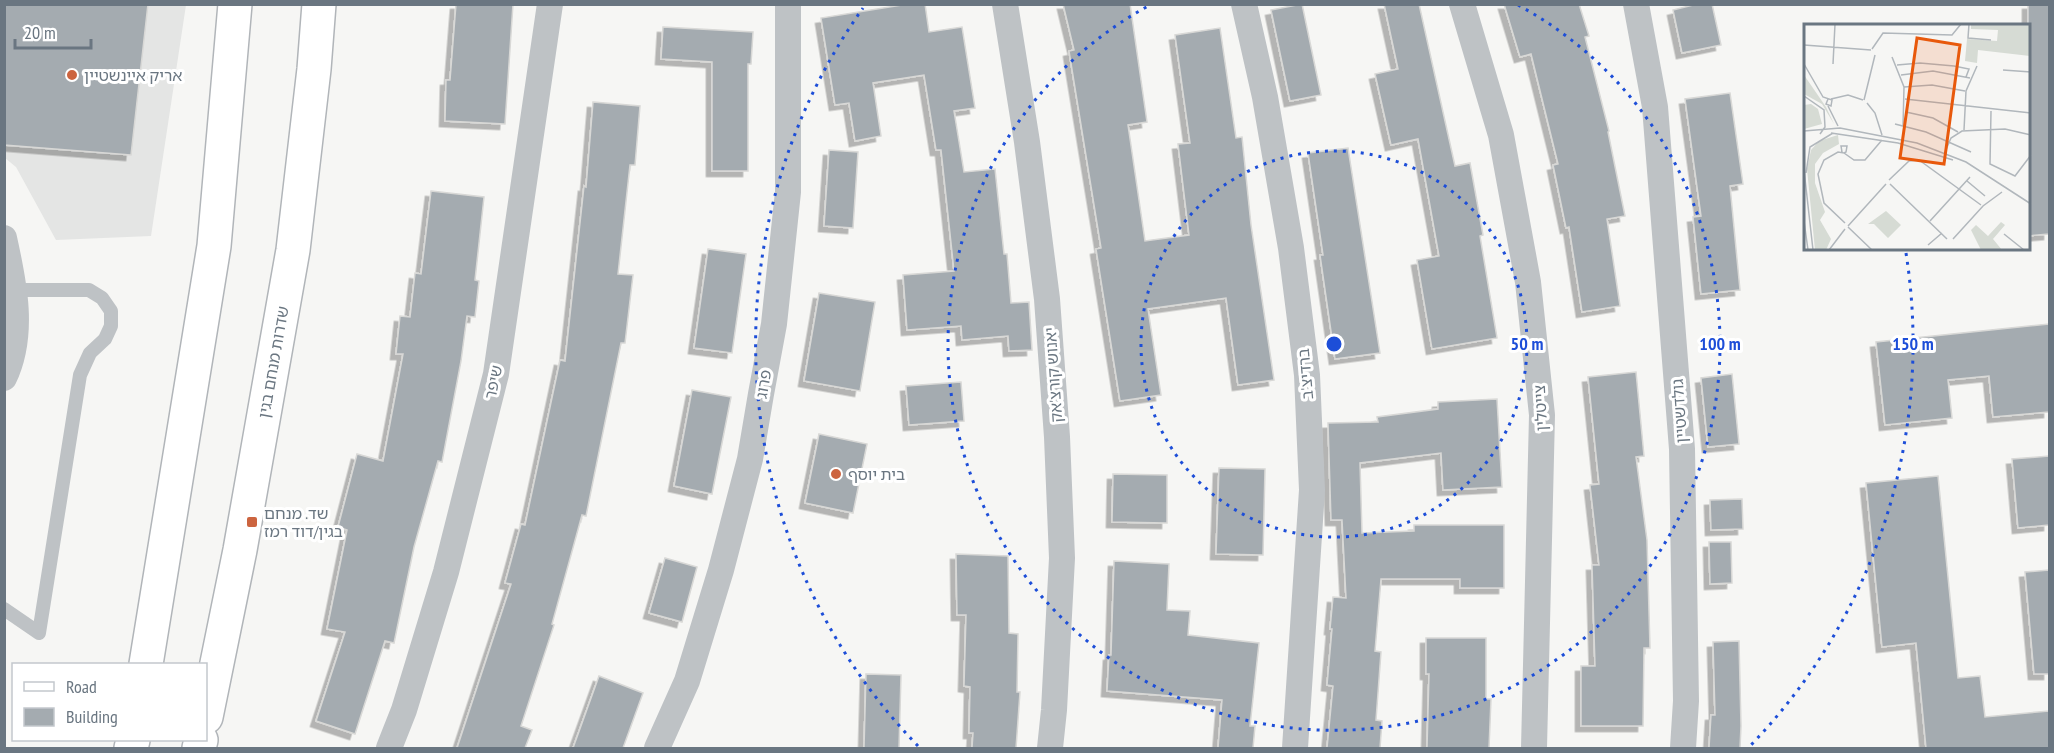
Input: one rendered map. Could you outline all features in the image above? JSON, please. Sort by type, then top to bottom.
[{"type":"main road","points":[[146,663],[214,246],[235,4]]},
{"type":"main road","name":"שדרות מנחם בגין","points":[[207,712],[240,550],[293,250],[314,69],[319,4]]},
{"type":"street","name":"שיפר","points":[[389,748],[404,710],[446,572],[496,374],[550,4]]},
{"type":"street","name":"פרוג","points":[[657,748],[687,681],[721,570],[750,459],[774,324],[788,192],[788,4]]},
{"type":"street","name":"יאנוש קורצ'אק","points":[[1005,4],[1027,142],[1047,298],[1057,437],[1062,558],[1050,748]]},
{"type":"street","name":"ברדיצ'ב","points":[[1244,4],[1265,97],[1289,236],[1307,375],[1312,490],[1294,748]]},
{"type":"street","name":"צייטלין","points":[[1462,4],[1501,135],[1528,282],[1540,393],[1542,415],[1534,748]]},
{"type":"street","name":"גולדשטיין","points":[[1636,4],[1655,107],[1682,449],[1686,701],[1683,748]]},
{"type":"street","points":[[4,238],[15,290],[16,333],[4,378]]},
{"type":"lane","points":[[4,609],[39,633],[80,375],[90,353],[105,339],[111,326],[111,311],[102,298],[89,290],[15,290]]},
{"type":"shaded area","points":[[4,5],[186,5],[151,236],[56,240],[16,167],[5,158]]},
{"type":"building","name":"אריק איינשטיין","points":[[4,4],[148,4],[131,155],[4,145]]},
{"type":"building","points":[[456,4],[513,4],[505,124],[445,121],[446,80],[450,80]]},
{"type":"building","points":[[908,4],[925,4],[929,32],[962,27],[975,108],[954,111],[964,172],[995,169],[1004,254],[1007,254],[1011,303],[1029,302],[1032,350],[1009,351],[1008,336],[962,340],[961,326],[907,330],[903,275],[954,271],[941,150],[936,150],[924,75],[873,83],[881,136],[855,141],[849,103],[835,105],[821,18]]},
{"type":"building","points":[[1063,4],[1130,4],[1147,122],[1128,125],[1145,241],[1189,235],[1178,144],[1190,143],[1175,35],[1220,28],[1236,138],[1242,137],[1251,225],[1274,380],[1238,385],[1226,298],[1148,309],[1161,395],[1120,401],[1096,249],[1101,248],[1069,51],[1074,50]]},
{"type":"building","points":[[1302,4],[1321,95],[1290,101],[1271,10]]},
{"type":"building","points":[[1384,4],[1419,4],[1455,166],[1470,163],[1483,235],[1480,236],[1497,338],[1432,349],[1417,260],[1439,256],[1418,139],[1391,145],[1375,74],[1398,69]]},
{"type":"building","points":[[1504,4],[1579,4],[1589,36],[1585,37],[1609,131],[1625,216],[1607,219],[1620,306],[1582,312],[1569,227],[1566,228],[1553,165],[1558,164],[1531,54],[1520,57]]},
{"type":"building","points":[[1697,4],[1712,4],[1721,45],[1682,53],[1673,10]]},
{"type":"building","points":[[2028,4],[2049,4],[2049,234],[2030,236],[2030,24],[2028,24]]},
{"type":"building","points":[[663,27],[753,32],[751,64],[748,64],[748,171],[712,171],[712,62],[661,59]]},
{"type":"building","points":[[1730,93],[1743,184],[1730,186],[1740,290],[1701,294],[1693,217],[1701,216],[1685,99]]},
{"type":"building","points":[[593,102],[640,106],[635,165],[630,165],[618,274],[633,275],[625,343],[621,343],[586,516],[582,515],[552,624],[554,625],[521,726],[532,730],[525,748],[457,748],[511,584],[505,583],[521,524],[525,525],[560,360],[565,361],[584,186],[586,187]]},
{"type":"building","points":[[1348,148],[1380,353],[1335,359],[1308,153]]},
{"type":"building","points":[[829,150],[858,152],[853,228],[824,226]]},
{"type":"building","points":[[431,191],[484,197],[475,280],[479,281],[475,317],[467,316],[442,462],[438,461],[414,547],[394,643],[385,641],[355,734],[316,721],[345,632],[327,629],[347,530],[338,527],[357,454],[383,461],[403,354],[396,354],[400,316],[410,317],[415,273],[421,274]]},
{"type":"building","points":[[708,249],[746,254],[732,353],[694,348]]},
{"type":"building","points":[[819,293],[875,302],[860,391],[804,381]]},
{"type":"building","points":[[2049,324],[2049,412],[1993,417],[1989,376],[1948,380],[1952,418],[1885,425],[1876,342]]},
{"type":"building","points":[[1636,372],[1644,456],[1636,457],[1647,540],[1650,648],[1644,648],[1643,726],[1581,726],[1581,666],[1595,666],[1592,565],[1599,565],[1590,485],[1599,484],[1588,377]]},
{"type":"building","points":[[1732,374],[1739,444],[1708,447],[1701,378]]},
{"type":"building","points":[[961,382],[964,421],[909,425],[906,386]]},
{"type":"building","points":[[692,390],[731,397],[712,494],[674,486]]},
{"type":"building","points":[[1497,399],[1502,487],[1443,490],[1441,453],[1360,463],[1362,533],[1414,531],[1414,525],[1504,525],[1504,588],[1460,588],[1460,579],[1381,579],[1375,651],[1381,652],[1376,720],[1382,721],[1380,748],[1327,748],[1333,686],[1327,685],[1333,597],[1346,598],[1342,520],[1331,520],[1328,423],[1378,422],[1377,417],[1438,409],[1438,402]]},
{"type":"building","name":"בית יוסף","points":[[819,434],[867,444],[853,513],[805,503]]},
{"type":"building","points":[[2049,456],[2049,525],[2018,528],[2012,459]]},
{"type":"building","points":[[1219,468],[1265,469],[1263,555],[1216,554]]},
{"type":"building","points":[[1113,474],[1167,475],[1167,523],[1112,522]]},
{"type":"building","points":[[1938,476],[1958,678],[1980,676],[1985,717],[2049,711],[2049,748],[1926,748],[1916,643],[1882,647],[1866,483]]},
{"type":"building","points":[[1742,499],[1743,529],[1711,530],[1710,500]]},
{"type":"building","points":[[1709,542],[1731,542],[1732,583],[1710,584]]},
{"type":"building","points":[[956,554],[1008,556],[1009,633],[1018,634],[1017,692],[1020,692],[1016,748],[972,748],[973,733],[969,733],[970,687],[964,686],[966,615],[957,615]]},
{"type":"building","points":[[665,558],[697,567],[682,622],[649,613]]},
{"type":"building","points":[[1114,561],[1169,564],[1167,610],[1190,611],[1188,635],[1259,643],[1250,726],[1255,726],[1253,748],[1218,748],[1222,700],[1107,691],[1109,655],[1111,655]]},
{"type":"building","points":[[2049,570],[2049,674],[2034,674],[2025,572]]},
{"type":"building","points":[[1426,638],[1486,638],[1486,699],[1491,699],[1489,748],[1427,748],[1429,674],[1426,674]]},
{"type":"building","points":[[1739,641],[1740,748],[1709,748],[1711,715],[1715,715],[1713,642]]},
{"type":"building","points":[[866,674],[901,675],[899,748],[864,748]]},
{"type":"building","points":[[599,676],[643,693],[623,748],[573,748]]},
{"type":"place","name":"אריק איינשטיין","points":[[72,75]]},
{"type":"place","name":"בית יוסף","points":[[836,474]]},
{"type":"place","name":"שד. מנחם בגין/דוד רמז","points":[[252,522]]}]
